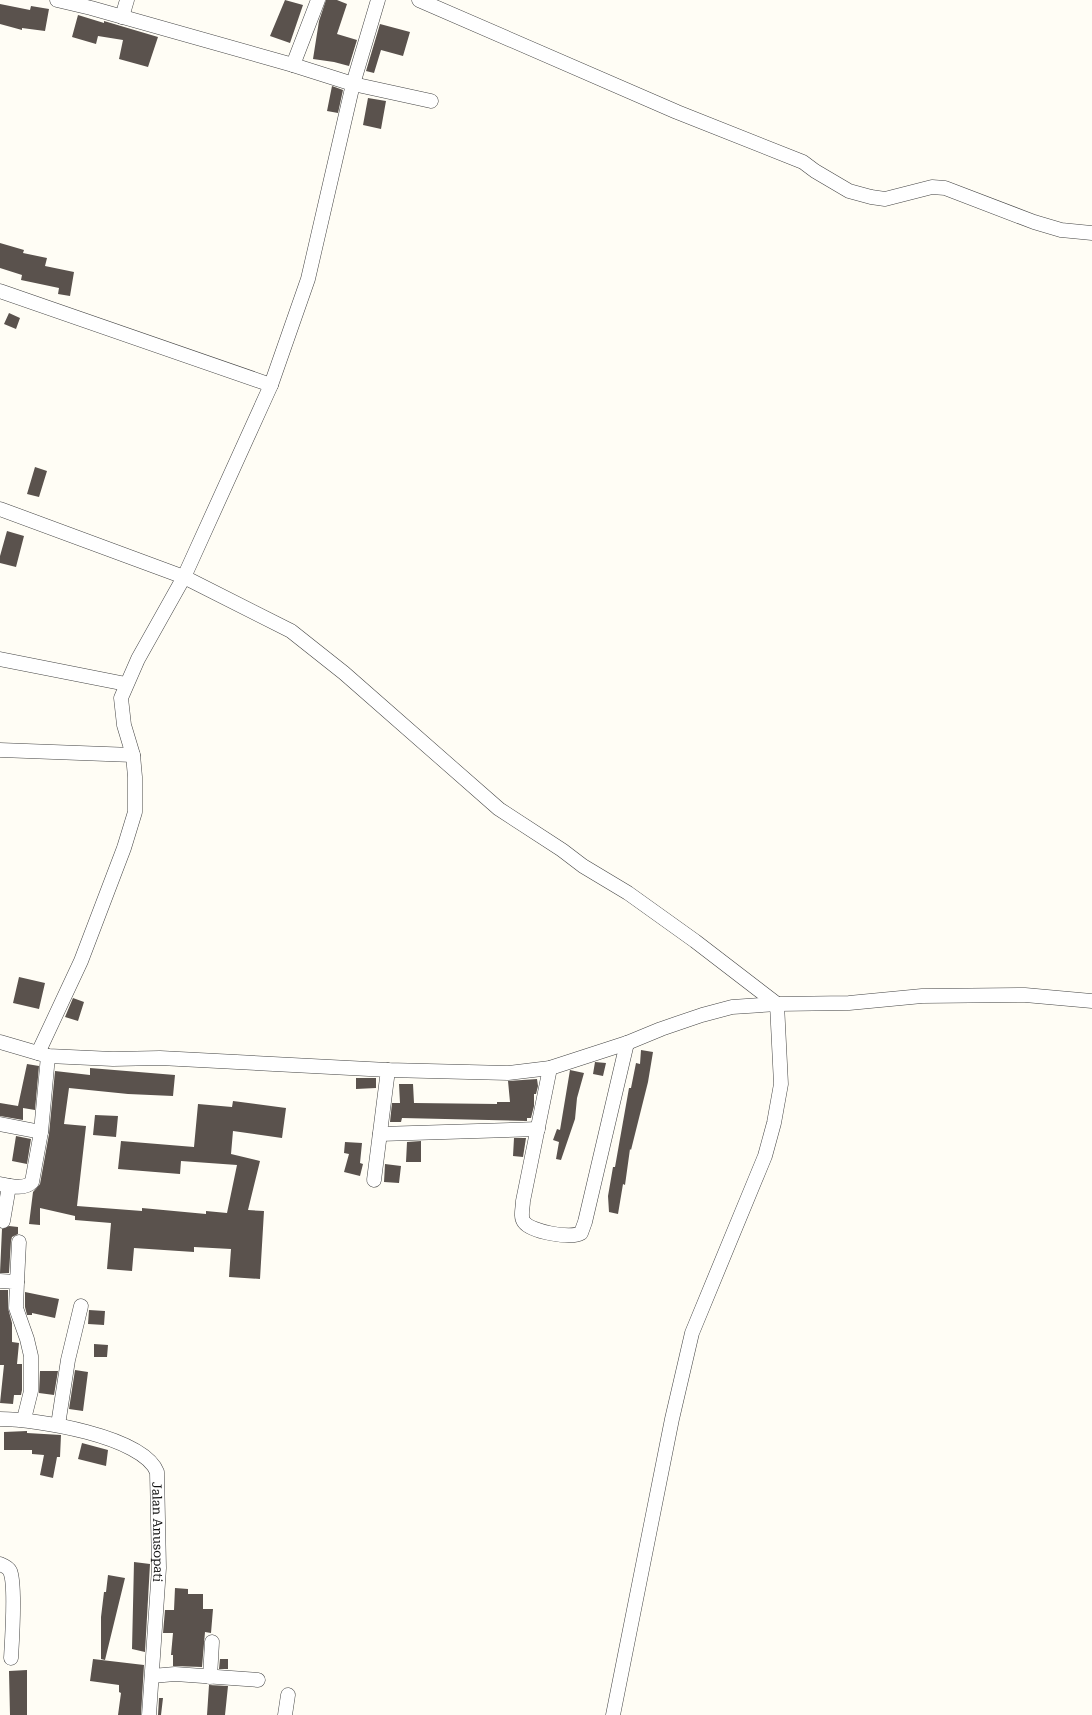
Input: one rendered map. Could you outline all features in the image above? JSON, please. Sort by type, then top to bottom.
[{"type":"street","points":[[57,0],[292,64],[353,84],[431,101]]},
{"type":"street","points":[[122,17],[127,0]]},
{"type":"street","points":[[292,64],[318,0]]},
{"type":"street","points":[[3,1221],[5,1185],[23,1187],[32,1182],[41,1132],[43,1054],[81,961],[124,848],[135,812],[135,777],[133,755],[124,725],[120,698],[141,653],[184,577],[271,385],[308,279],[353,84],[378,0]]},
{"type":"street","points":[[419,0],[678,112],[803,162],[848,191],[885,199],[932,187],[945,188],[1034,222],[1061,230],[1091,230]]},
{"type":"street","points":[[0,293],[271,385]]},
{"type":"street","points":[[0,509],[184,577],[291,631],[344,674],[499,809],[562,850],[583,866],[628,893],[695,941],[776,1004],[781,1084],[774,1122],[765,1156],[692,1333],[670,1426],[614,1715]]},
{"type":"street","points":[[0,659],[126,684]]},
{"type":"street","points":[[0,750],[133,755]]},
{"type":"street","points":[[0,1042],[43,1054],[112,1059],[160,1058],[388,1070],[508,1073],[550,1068],[627,1043],[660,1029],[732,1007],[776,1004],[848,1003],[938,996],[1025,995],[1092,1001]]},
{"type":"street","points":[[550,1068],[523,1200],[522,1218],[524,1224],[533,1228],[562,1235],[577,1235],[581,1233],[585,1222],[627,1043]]},
{"type":"street","points":[[374,1180],[388,1070]]},
{"type":"street","points":[[0,1124],[41,1132]]},
{"type":"street","points":[[380,1134],[538,1129]]},
{"type":"street","points":[[19,1242],[16,1308],[31,1356],[31,1391],[24,1419]]},
{"type":"street","points":[[0,1281],[17,1282]]},
{"type":"street","points":[[58,1425],[68,1360],[81,1306]]},
{"type":"street","name":"Jalan Anusopati","points":[[0,1419],[24,1419],[87,1431],[122,1444],[150,1461],[157,1472],[158,1568],[149,1715]]},
{"type":"street","points":[[0,1564],[6,1566],[10,1572],[6,1608],[11,1658]]},
{"type":"street","points":[[210,1677],[212,1642]]},
{"type":"street","points":[[152,1676],[174,1674],[258,1680]]},
{"type":"street","points":[[286,1715],[288,1694]]},
{"type":"building","points":[[285,0],[303,5],[290,43],[270,36]]},
{"type":"building","points":[[326,0],[337,0],[347,4],[337,34],[357,40],[349,66],[313,59],[319,21]]},
{"type":"building","points":[[0,4],[30,10],[31,6],[49,9],[45,31],[22,28],[22,30],[0,24]]},
{"type":"building","points":[[78,15],[158,37],[148,67],[119,59],[123,40],[98,36],[96,44],[72,37]]},
{"type":"building","points":[[380,24],[410,32],[403,56],[381,50],[374,73],[366,71]]},
{"type":"building","points":[[332,86],[343,90],[338,113],[327,111]]},
{"type":"building","points":[[368,98],[386,101],[381,129],[363,125]]},
{"type":"building","points":[[0,243],[24,250],[23,253],[47,258],[45,266],[74,272],[70,296],[58,294],[59,288],[21,280],[22,275],[0,268]]},
{"type":"building","points":[[9,313],[20,318],[16,329],[4,324]]},
{"type":"building","points":[[35,467],[47,471],[39,497],[27,494]]},
{"type":"building","points":[[7,531],[24,536],[16,567],[0,563],[0,556]]},
{"type":"building","points":[[19,977],[45,983],[39,1009],[13,1003]]},
{"type":"building","points":[[73,998],[84,1002],[78,1021],[65,1017]]},
{"type":"building","points":[[641,1050],[653,1052],[648,1082],[631,1150],[630,1149],[625,1185],[623,1184],[618,1214],[609,1212],[608,1196],[613,1167],[615,1167],[629,1088],[631,1088],[636,1063],[640,1064]]},
{"type":"building","points":[[595,1062],[606,1063],[603,1076],[593,1074]]},
{"type":"building","points":[[27,1064],[39,1066],[35,1110],[23,1108],[23,1120],[0,1116],[0,1103],[18,1106]]},
{"type":"building","points":[[90,1068],[175,1075],[173,1096],[128,1094],[69,1088],[64,1124],[86,1126],[77,1206],[142,1211],[142,1208],[206,1214],[206,1211],[227,1213],[237,1165],[181,1161],[180,1174],[118,1169],[121,1141],[194,1147],[198,1104],[232,1107],[233,1101],[286,1108],[282,1138],[233,1131],[231,1154],[260,1161],[248,1210],[264,1211],[260,1279],[229,1277],[231,1249],[194,1247],[194,1252],[134,1248],[132,1271],[107,1269],[111,1223],[75,1220],[75,1216],[40,1208],[40,1225],[29,1224],[33,1192],[40,1184],[49,1134],[55,1071],[90,1075]]},
{"type":"building","points":[[570,1070],[584,1073],[577,1098],[575,1119],[561,1160],[556,1159],[559,1142],[553,1140],[557,1129],[560,1130]]},
{"type":"building","points":[[356,1078],[376,1078],[376,1088],[356,1089]]},
{"type":"building","points":[[537,1079],[538,1086],[536,1094],[534,1094],[534,1106],[531,1118],[527,1118],[527,1121],[402,1118],[401,1122],[390,1122],[392,1103],[400,1103],[399,1084],[413,1084],[414,1103],[497,1104],[497,1102],[510,1102],[508,1081]]},
{"type":"building","points":[[95,1115],[118,1116],[116,1137],[93,1135]]},
{"type":"building","points":[[16,1136],[31,1139],[27,1164],[12,1161]]},
{"type":"building","points":[[514,1138],[526,1138],[523,1157],[513,1156]]},
{"type":"building","points":[[421,1141],[421,1162],[406,1162],[407,1142]]},
{"type":"building","points":[[345,1142],[362,1143],[360,1163],[363,1164],[360,1176],[344,1172],[349,1154],[344,1153]]},
{"type":"building","points":[[385,1164],[401,1166],[399,1183],[384,1182]]},
{"type":"building","points":[[9,1226],[18,1227],[18,1234],[12,1237],[11,1241],[9,1273],[0,1273],[2,1229]]},
{"type":"building","points":[[0,1290],[8,1290],[8,1308],[12,1323],[12,1342],[19,1343],[17,1364],[22,1364],[21,1395],[14,1395],[13,1404],[0,1403],[4,1365],[0,1365]]},
{"type":"building","points":[[25,1292],[59,1299],[55,1318],[32,1313],[32,1315],[27,1315],[25,1307]]},
{"type":"building","points":[[89,1310],[105,1311],[104,1325],[88,1324]]},
{"type":"building","points":[[94,1344],[108,1345],[107,1357],[94,1357]]},
{"type":"building","points":[[75,1370],[88,1372],[83,1411],[69,1409]]},
{"type":"building","points":[[40,1371],[58,1371],[54,1395],[39,1393]]},
{"type":"building","points":[[27,1431],[27,1433],[61,1435],[60,1457],[57,1457],[53,1478],[40,1475],[44,1455],[32,1454],[32,1450],[4,1450],[4,1432]]},
{"type":"building","points":[[82,1443],[108,1450],[106,1466],[78,1459]]},
{"type":"building","points":[[134,1562],[150,1564],[145,1652],[132,1649]]},
{"type":"building","points":[[108,1575],[125,1578],[105,1660],[101,1659],[101,1617]]},
{"type":"building","points":[[175,1588],[188,1589],[188,1594],[203,1594],[203,1609],[213,1609],[211,1633],[205,1632],[202,1667],[173,1666],[173,1655],[171,1655],[173,1633],[163,1633],[165,1610],[174,1610]]},
{"type":"building","points":[[93,1659],[144,1665],[141,1715],[118,1715],[121,1693],[119,1692],[119,1685],[90,1681]]},
{"type":"building","points":[[220,1659],[228,1659],[228,1669],[219,1669]]},
{"type":"building","points":[[27,1670],[27,1715],[10,1715],[9,1671]]},
{"type":"building","points":[[209,1685],[228,1686],[225,1715],[207,1715]]},
{"type":"building","points":[[159,1698],[163,1698],[161,1715],[158,1715]]}]
